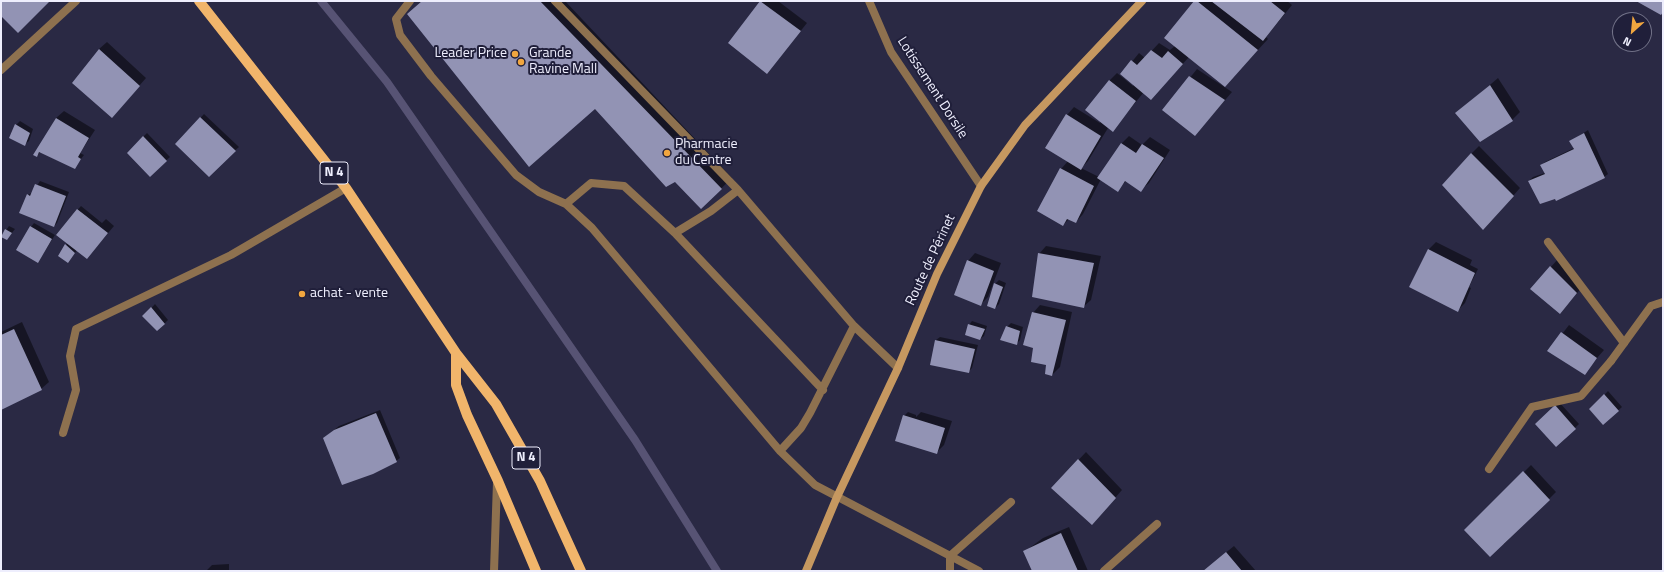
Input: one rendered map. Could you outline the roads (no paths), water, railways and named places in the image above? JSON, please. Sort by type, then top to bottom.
[{"type":"main road","name":"N 4","points":[[199,1],[346,188],[456,353],[499,410],[540,481],[581,571]]},
{"type":"main road","name":"Route de Périnet","points":[[806,571],[837,497],[898,368],[937,274],[981,186],[1025,125],[1142,1]]},
{"type":"main road","name":"N 4","points":[[456,353],[456,385],[467,415],[498,481],[536,571]]},
{"type":"street","points":[[1,70],[76,1]]},
{"type":"street","points":[[410,1],[396,19],[400,35],[431,76],[516,175],[539,192],[566,204],[592,228],[780,451],[815,485],[979,571]]},
{"type":"street","points":[[555,1],[738,190],[854,326],[898,368]]},
{"type":"street","name":"Lotissement Dorsile","points":[[869,1],[891,52],[981,186]]},
{"type":"street","points":[[566,204],[591,183],[624,186],[675,233],[823,390]]},
{"type":"street","points":[[63,433],[76,390],[70,356],[76,329],[231,255],[346,188]]},
{"type":"street","points":[[675,233],[711,211],[738,190]]},
{"type":"street","points":[[1548,242],[1624,343]]},
{"type":"street","points":[[1489,469],[1532,407],[1581,396],[1611,361],[1651,306],[1663,302]]},
{"type":"street","points":[[780,451],[801,428],[823,390],[854,326]]},
{"type":"street","points":[[494,571],[498,481]]},
{"type":"street","points":[[950,571],[950,556],[1011,502]]},
{"type":"street","points":[[1104,571],[1158,524]]},
{"type":"waterway","points":[[321,1],[387,82],[635,440],[717,571]]},
{"type":"place","name":"Leader Price","points":[[515,54]]},
{"type":"place","name":"Grande Ravine Mall","points":[[521,62]]},
{"type":"place","name":"Pharmacie du Centre","points":[[667,153]]},
{"type":"place","name":"achat - vente","points":[[302,294]]}]
